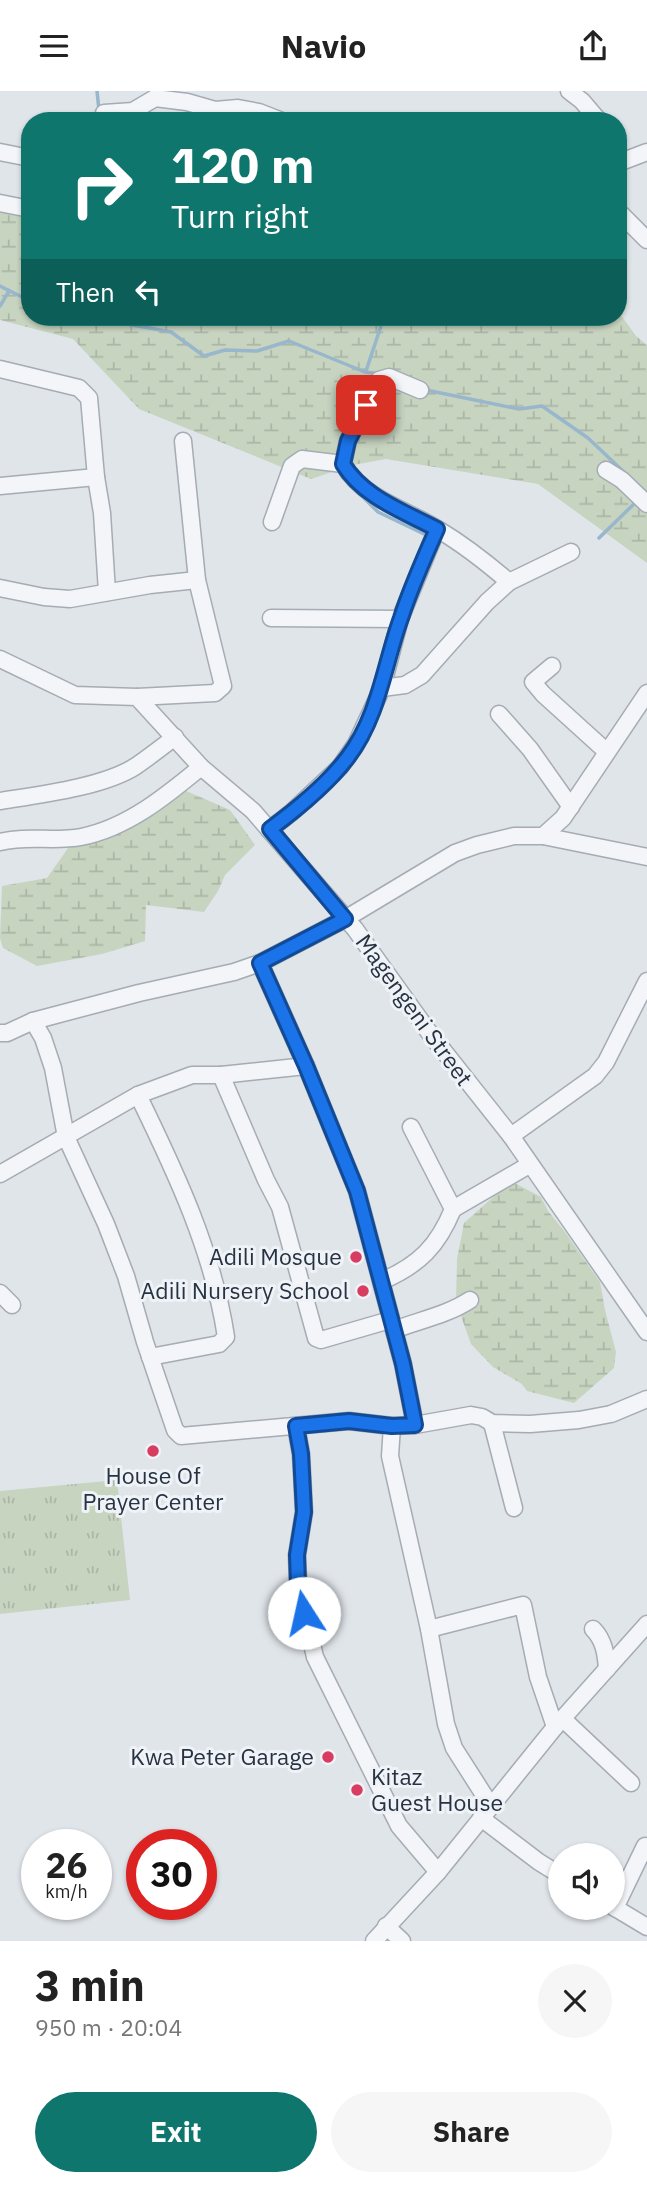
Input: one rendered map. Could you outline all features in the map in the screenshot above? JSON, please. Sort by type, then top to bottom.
[{"type":"street","points":[[569,91],[591,112]]},
{"type":"street","points":[[118,112],[133,111],[155,98],[187,102],[215,110],[237,108],[259,112]]},
{"type":"street","points":[[0,152],[21,156]]},
{"type":"street","points":[[627,160],[647,152]]},
{"type":"street","points":[[0,203],[21,207]]},
{"type":"street","points":[[627,220],[647,240]]},
{"type":"street","points":[[0,369],[79,388],[89,398],[102,513],[107,592]]},
{"type":"street","points":[[420,390],[389,377],[379,380],[348,441],[343,464],[351,478],[373,495],[437,529],[478,556],[509,582]]},
{"type":"street","points":[[0,659],[75,695],[137,697],[215,693],[222,689],[223,678],[197,580],[183,441]]},
{"type":"street","points":[[272,522],[292,467],[297,461],[302,459],[343,464]]},
{"type":"street","points":[[606,470],[622,480],[647,504]]},
{"type":"street","points":[[0,486],[96,477]]},
{"type":"street","points":[[270,829],[292,812],[350,755],[382,688],[400,619],[437,529]]},
{"type":"street","points":[[382,688],[413,682],[509,582],[571,552]]},
{"type":"street","points":[[0,588],[44,597],[71,599],[197,580]]},
{"type":"street","points":[[271,618],[400,619]]},
{"type":"street","points":[[552,666],[534,680],[535,684],[607,752]]},
{"type":"street","points":[[543,836],[571,807],[647,693]]},
{"type":"street","name":"Magengeni Street","points":[[137,697],[201,767],[270,829],[355,929],[468,1083],[511,1136],[647,1332]]},
{"type":"street","points":[[499,714],[530,749],[571,807]]},
{"type":"street","points":[[0,801],[82,786],[109,777],[134,767],[175,737]]},
{"type":"street","points":[[0,842],[79,837],[99,832],[159,802],[201,767]]},
{"type":"street","points":[[0,1033],[7,1033],[33,1021],[234,972],[260,963],[345,919],[455,853],[514,836],[543,836],[647,857]]},
{"type":"street","points":[[260,963],[357,1191],[382,1281],[415,1425]]},
{"type":"street","points":[[511,1136],[595,1076],[606,1062],[647,981]]},
{"type":"street","points":[[33,1021],[43,1038],[53,1067],[66,1137],[106,1224],[175,1430],[181,1436],[349,1421],[392,1426],[415,1425],[471,1416],[482,1417],[492,1423],[530,1424],[579,1420],[624,1410],[647,1399]]},
{"type":"street","points":[[0,1174],[138,1095],[192,1075],[221,1075],[306,1066]]},
{"type":"street","points":[[221,1075],[265,1179],[280,1207],[316,1338],[321,1340],[448,1313],[470,1300]]},
{"type":"street","points":[[138,1095],[182,1190],[205,1249],[216,1286],[226,1337],[219,1344],[150,1357]]},
{"type":"street","points":[[411,1127],[453,1209]]},
{"type":"street","points":[[382,1281],[405,1271],[426,1254],[446,1227],[453,1209],[529,1164]]},
{"type":"street","points":[[0,1293],[12,1305]]},
{"type":"street","points":[[492,1423],[514,1508]]},
{"type":"street","points":[[296,1426],[301,1454],[304,1512],[297,1555],[298,1583],[315,1657],[399,1826],[438,1872]]},
{"type":"street","points":[[392,1426],[390,1456],[429,1629],[439,1694],[454,1748],[486,1812],[548,1865]]},
{"type":"street","points":[[429,1629],[523,1605],[538,1677],[559,1723],[631,1783]]},
{"type":"street","points":[[374,1941],[438,1872],[559,1723],[647,1626]]},
{"type":"street","points":[[593,1629],[601,1638],[606,1652],[607,1669]]},
{"type":"street","points":[[625,1885],[645,1846]]},
{"type":"street","points":[[625,1914],[647,1927]]},
{"type":"street","points":[[386,1926],[402,1941]]},
{"type":"green space","points":[[0,202],[21,210],[21,325],[0,320]]},
{"type":"green space","points":[[627,324],[647,345],[647,563],[538,484],[386,459],[353,465],[311,479],[139,409],[73,339],[23,326],[627,326]]},
{"type":"green space","points":[[184,790],[230,810],[255,845],[225,875],[204,912],[146,905],[145,941],[102,954],[37,966],[3,948],[0,938],[2,886],[47,878],[73,841]]},
{"type":"green space","points":[[511,1181],[541,1197],[548,1211],[600,1282],[616,1352],[614,1368],[574,1403],[527,1391],[522,1384],[493,1367],[471,1344],[456,1302],[457,1259],[464,1223]]},
{"type":"green space","points":[[117,1480],[130,1600],[0,1614],[0,1491]]},
{"type":"waterway","points":[[97,91],[99,110]]},
{"type":"waterway","points":[[0,286],[21,296]]},
{"type":"waterway","points":[[0,306],[9,291]]},
{"type":"waterway","points":[[138,326],[171,332],[204,356],[225,350],[257,351],[289,341],[365,372],[379,374]]},
{"type":"waterway","points":[[366,371],[381,326]]},
{"type":"waterway","points":[[426,390],[519,409],[542,406],[588,438],[626,474]]},
{"type":"waterway","points":[[361,495],[378,512],[424,534]]},
{"type":"waterway","points":[[599,538],[638,500]]},
{"type":"place","name":"Adili Mosque","points":[[356,1257]]},
{"type":"place","name":"Adili Nursery School","points":[[363,1291]]},
{"type":"place","name":"House Of Prayer Center","points":[[153,1451]]},
{"type":"place","name":"Kwa Peter Garage","points":[[328,1757]]},
{"type":"place","name":"Kitaz Guest House","points":[[357,1790]]},
{"type":"route","points":[[304,1613],[298,1583],[297,1555],[304,1512],[301,1454],[296,1426],[349,1421],[392,1426],[415,1425],[403,1364],[357,1191],[260,963],[345,919],[270,829],[292,812],[350,755],[382,688],[400,619],[437,529],[373,495],[351,478],[343,464],[345,453],[366,405]]}]
